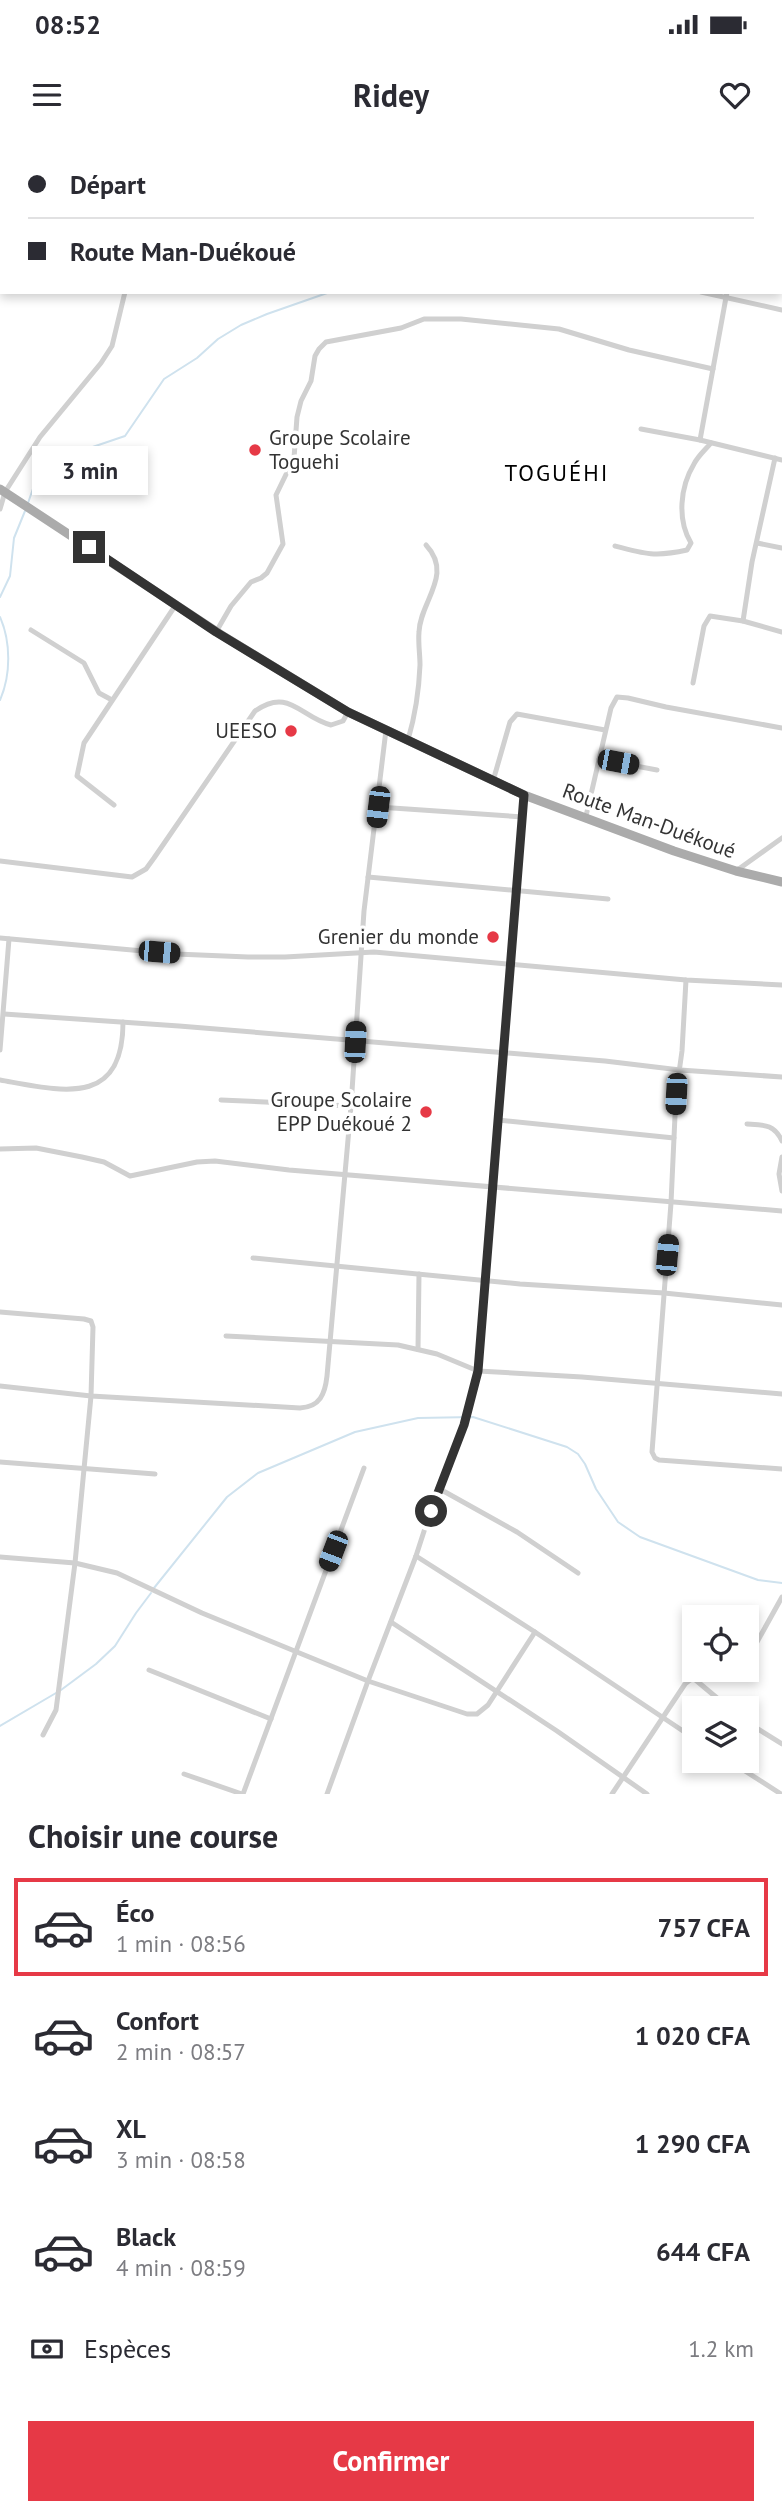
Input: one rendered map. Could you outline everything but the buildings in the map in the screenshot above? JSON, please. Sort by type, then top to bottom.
[{"type":"main road","name":"Route Man-Duékoué","points":[[2,491],[216,632],[348,712],[524,795],[674,851],[736,871],[782,882]]},
{"type":"street","points":[[0,509],[2,491],[50,423],[109,350],[115,338],[125,294]]},
{"type":"street","points":[[700,440],[727,295],[782,310]]},
{"type":"street","points":[[216,632],[231,606],[251,582],[267,573],[283,544],[276,495],[294,458],[297,417],[311,381],[315,356],[326,342],[401,328],[421,319],[461,319],[559,329],[629,350],[713,369]]},
{"type":"street","points":[[641,429],[779,459],[757,543],[743,621]]},
{"type":"street","points":[[615,546],[651,555],[687,550],[691,543],[684,532],[681,513],[686,487],[693,465],[711,443]]},
{"type":"street","points":[[757,543],[782,548]]},
{"type":"street","points":[[408,740],[415,714],[419,676],[419,629],[435,587],[436,561],[426,545]]},
{"type":"street","points":[[114,806],[77,776],[84,743],[176,606]]},
{"type":"street","points":[[693,683],[707,619],[716,616],[782,632]]},
{"type":"street","points":[[31,630],[84,663],[99,692],[112,700]]},
{"type":"street","points":[[586,816],[612,702],[619,696],[782,729]]},
{"type":"street","points":[[0,862],[117,876],[139,875],[154,858],[255,711],[265,704],[281,700],[331,725],[343,721],[348,712]]},
{"type":"street","points":[[493,781],[510,722],[517,714],[605,730]]},
{"type":"street","points":[[0,1386],[91,1396],[309,1408],[319,1402],[325,1389],[330,1343],[351,1107],[361,952],[386,730]]},
{"type":"street","points":[[599,759],[657,770]]},
{"type":"street","points":[[327,1794],[416,1556],[438,1488],[464,1425],[478,1371],[524,795]]},
{"type":"street","points":[[378,807],[523,817]]},
{"type":"street","points":[[736,871],[782,838]]},
{"type":"street","points":[[369,877],[608,899]]},
{"type":"street","points":[[0,938],[237,957],[361,952],[686,980],[782,985]]},
{"type":"street","points":[[0,1050],[9,939]]},
{"type":"street","points":[[686,980],[651,1446],[655,1458],[670,1461],[782,1469]]},
{"type":"street","points":[[4,1014],[782,1077]]},
{"type":"street","points":[[0,1080],[68,1088],[82,1088],[101,1082],[110,1075],[118,1060],[123,1040],[123,1022]]},
{"type":"street","points":[[221,1100],[351,1107]]},
{"type":"street","points":[[498,1120],[674,1138]]},
{"type":"street","points":[[747,1124],[768,1125],[776,1130],[782,1141]]},
{"type":"street","points":[[0,1149],[36,1149],[82,1157],[104,1162],[130,1175],[215,1161],[782,1211]]},
{"type":"street","points":[[782,1157],[779,1174],[782,1191]]},
{"type":"street","points":[[253,1258],[782,1304]]},
{"type":"street","points":[[418,1349],[419,1274]]},
{"type":"street","points":[[0,1312],[91,1321],[94,1336],[75,1563],[56,1710],[43,1735]]},
{"type":"street","points":[[226,1336],[398,1345],[418,1349],[478,1371],[782,1394]]},
{"type":"street","points":[[0,1462],[155,1474]]},
{"type":"street","points":[[184,1774],[242,1794],[364,1468]]},
{"type":"street","points":[[438,1488],[517,1532],[578,1573]]},
{"type":"street","points":[[0,1556],[75,1563],[117,1573],[202,1613],[368,1681],[467,1714],[482,1712],[535,1632]]},
{"type":"street","points":[[416,1556],[682,1731]]},
{"type":"street","points":[[759,1638],[782,1597]]},
{"type":"street","points":[[391,1622],[557,1731],[647,1794]]},
{"type":"street","points":[[149,1670],[271,1719]]},
{"type":"street","points":[[612,1794],[687,1682]]},
{"type":"street","points":[[698,1682],[715,1696]]},
{"type":"street","points":[[759,1730],[782,1744]]},
{"type":"street","points":[[748,1773],[781,1794]]},
{"type":"waterway","points":[[28,503],[35,483],[63,457],[125,436],[164,379],[197,358],[218,339],[241,325],[324,294]]},
{"type":"waterway","points":[[0,597],[10,576],[14,538],[25,511]]},
{"type":"waterway","points":[[0,617],[8,658],[6,680],[0,700]]},
{"type":"waterway","points":[[154,1588],[227,1497],[258,1473],[355,1432],[418,1418],[473,1417],[567,1447],[578,1454],[596,1489],[618,1522],[640,1537],[758,1580],[782,1583]]},
{"type":"waterway","points":[[61,1690],[115,1646],[151,1593]]},
{"type":"waterway","points":[[0,1726],[56,1693]]},
{"type":"place","name":"Groupe Scolaire Toguehi","points":[[255,450]]},
{"type":"place","name":"UEESO","points":[[291,731]]},
{"type":"place","name":"Grenier du monde","points":[[493,937]]},
{"type":"place","name":"Groupe Scolaire EPP Duékoué 2","points":[[426,1112]]},
{"type":"district","name":"TOGUÉHI","points":[[557,473]]},
{"type":"route","points":[[89,547],[216,632],[348,712],[524,795],[478,1371],[464,1425],[431,1511]]}]
